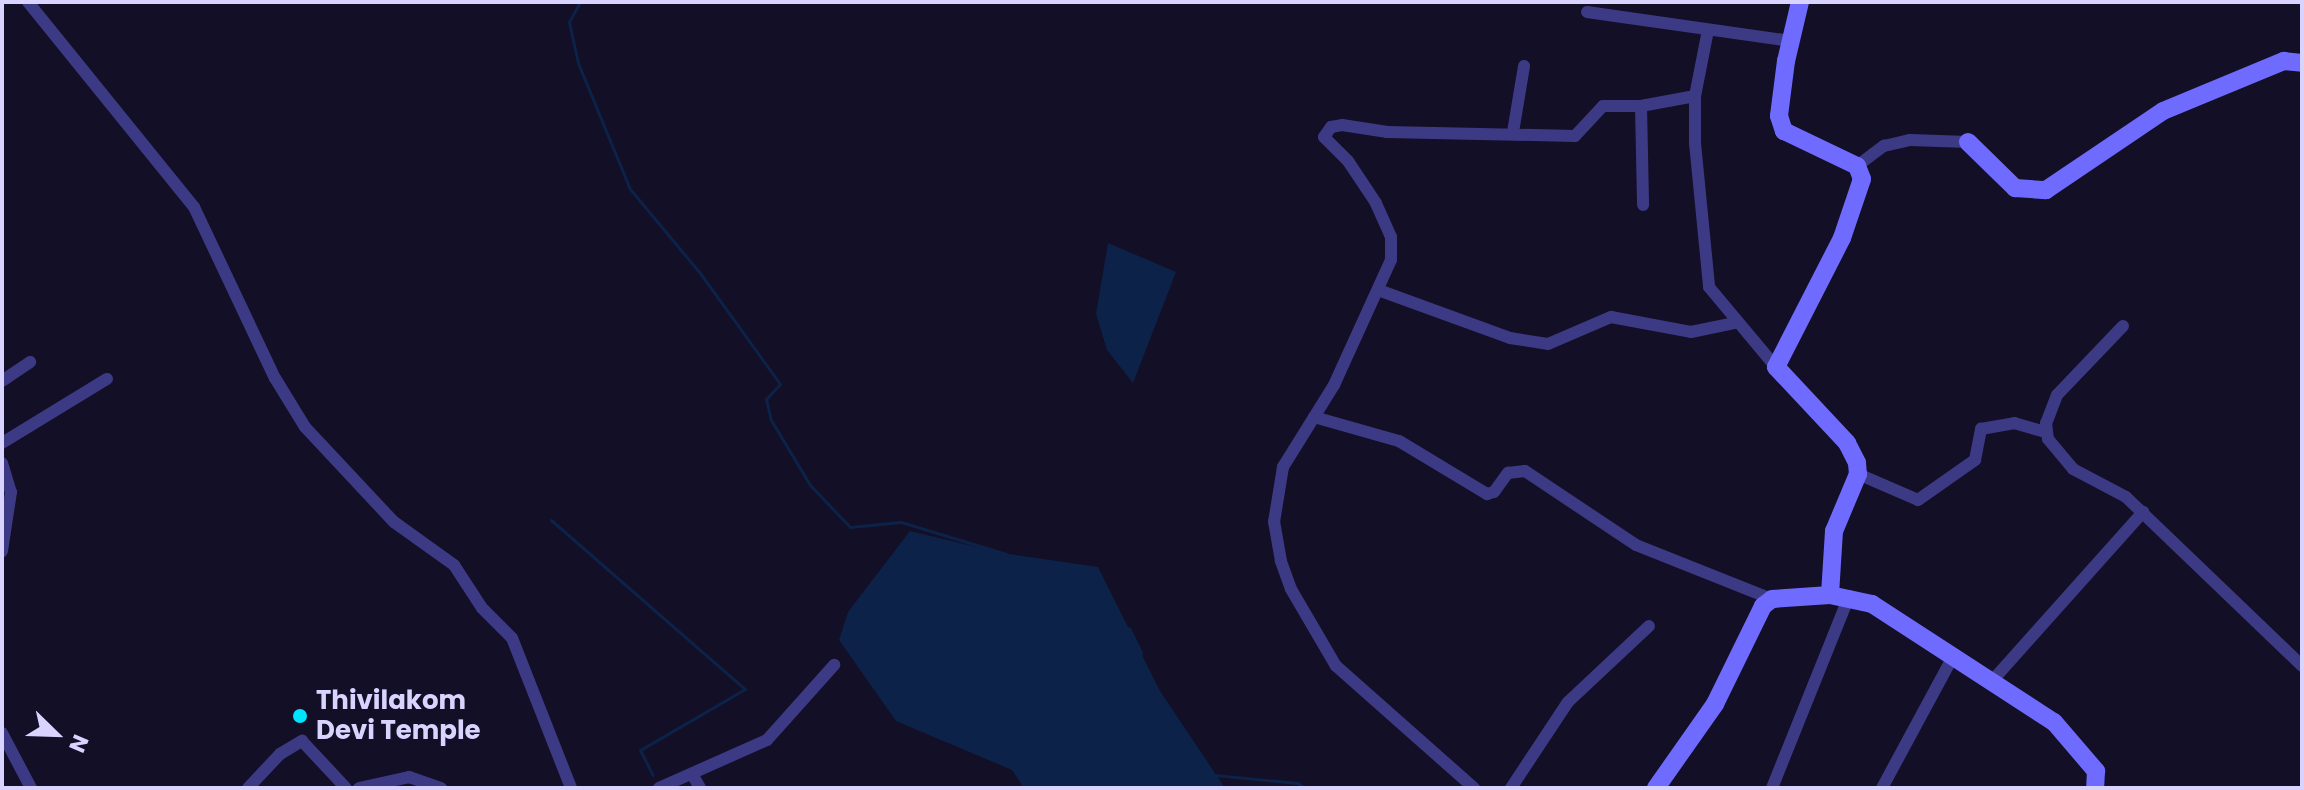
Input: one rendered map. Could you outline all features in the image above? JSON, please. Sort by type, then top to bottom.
[{"type":"street","points":[[28,2],[194,207],[275,378],[305,427],[394,522],[454,565],[482,608],[512,638],[571,788]]},
{"type":"street","points":[[1776,367],[1856,206],[1862,179],[1857,166],[1784,131],[1779,116],[1800,2]]},
{"type":"street","points":[[1587,12],[1792,41]]},
{"type":"street","points":[[1708,30],[1695,96],[1709,287],[1735,323],[1847,443],[1858,474],[1834,531],[1840,596],[1772,788]]},
{"type":"street","points":[[1857,166],[1884,146],[1910,140],[1968,142],[2015,188],[2046,190],[2163,111],[2284,61],[2302,63]]},
{"type":"street","points":[[1513,132],[1524,66]]},
{"type":"street","points":[[1474,788],[1336,666],[1291,589],[1274,522],[1276,492],[1295,441],[1314,417],[1381,291],[1391,260],[1391,237],[1376,203],[1348,161],[1324,137],[1331,127],[1575,136],[1596,109],[1641,106],[1695,96]]},
{"type":"street","points":[[1641,106],[1643,205]]},
{"type":"street","points":[[1381,291],[1510,338],[1548,344],[1611,317],[1691,332],[1735,323]]},
{"type":"street","points":[[2046,432],[2057,395],[2123,326]]},
{"type":"street","points":[[2,381],[30,362]]},
{"type":"street","points":[[2,443],[107,379]]},
{"type":"street","points":[[1314,417],[1399,441],[1487,494],[1494,492],[1508,473],[1525,471],[1636,545],[1772,599],[1840,596],[1872,604],[2054,722],[2096,771],[2095,788]]},
{"type":"street","points":[[1858,474],[1918,500],[1975,460],[1981,429],[2014,423],[2046,432],[2073,469],[2126,497],[2302,666]]},
{"type":"street","points":[[2,463],[11,492],[2,551]]},
{"type":"street","points":[[1992,681],[2143,512]]},
{"type":"street","points":[[1656,788],[1715,704],[1752,626],[1772,599]]},
{"type":"street","points":[[1511,788],[1568,702],[1649,626]]},
{"type":"street","points":[[1882,788],[1954,655]]},
{"type":"street","points":[[659,788],[767,740],[834,665]]},
{"type":"street","points":[[2,733],[31,788]]},
{"type":"street","points":[[248,788],[280,754],[302,741],[346,788]]},
{"type":"street","points":[[692,774],[700,788]]},
{"type":"street","points":[[359,788],[409,777],[441,788]]},
{"type":"water","points":[[1108,243],[1176,272],[1133,383],[1107,350],[1096,314]]},
{"type":"water","points":[[910,531],[1002,553],[1098,567],[1160,691],[1225,788],[1024,788],[1012,770],[896,721],[839,640],[848,612]]},
{"type":"waterway","points":[[580,2],[569,22],[578,63],[630,189],[700,273],[780,384],[766,399],[771,420],[810,485],[850,527],[901,522],[1006,554]]},
{"type":"waterway","points":[[551,520],[745,689],[640,750],[653,775]]},
{"type":"waterway","points":[[1129,628],[1141,653]]},
{"type":"waterway","points":[[1214,775],[1298,783],[1304,788]]},
{"type":"place","name":"Thivilakom Devi Temple","points":[[300,716]]}]
